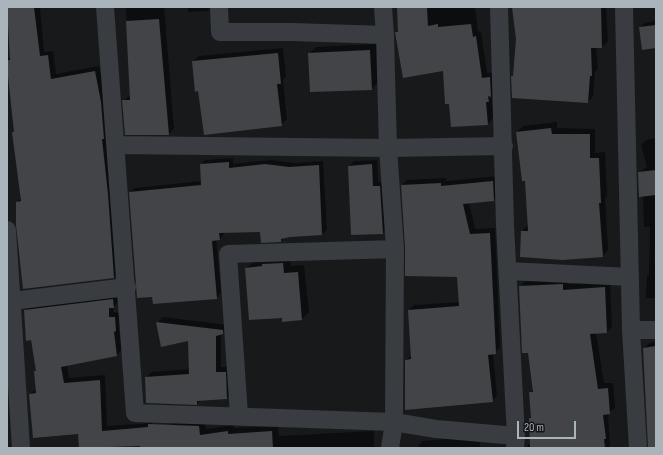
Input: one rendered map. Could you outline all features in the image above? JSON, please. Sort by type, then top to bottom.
[{"type":"street","points":[[106,7],[135,412],[394,422],[516,442],[508,270],[499,7]]},
{"type":"street","points":[[219,7],[220,32],[292,32],[385,35]]},
{"type":"street","points":[[383,7],[388,148],[394,249],[394,422],[390,448]]},
{"type":"street","points":[[624,7],[631,330],[638,448]]},
{"type":"street","points":[[116,145],[388,148],[504,146]]},
{"type":"street","points":[[7,230],[21,448]]},
{"type":"street","points":[[239,415],[228,254],[394,249]]},
{"type":"street","points":[[508,270],[630,277]]},
{"type":"street","points":[[12,301],[127,287]]},
{"type":"street","points":[[631,330],[656,330]]},
{"type":"building","points":[[7,7],[34,7],[40,56],[48,55],[51,79],[95,71],[101,102],[104,139],[102,139],[108,194],[114,278],[23,289],[16,225],[16,202],[21,201],[12,132],[14,132],[7,67],[7,60],[10,60]]},
{"type":"building","points":[[397,7],[427,7],[428,26],[438,24],[438,27],[471,24],[473,37],[476,36],[482,78],[490,77],[491,97],[488,96],[489,102],[486,102],[488,125],[451,127],[449,104],[445,104],[443,71],[403,78],[395,32],[398,32]]},
{"type":"building","points":[[512,7],[601,7],[602,48],[591,48],[592,76],[590,76],[588,103],[512,98],[511,76],[513,76],[516,39]]},
{"type":"building","points":[[159,19],[169,135],[125,135],[122,100],[130,100],[126,21]]},
{"type":"building","points":[[656,25],[656,48],[642,50],[639,27]]},
{"type":"building","points":[[370,50],[372,90],[310,92],[308,53]]},
{"type":"building","points":[[278,53],[281,84],[277,84],[282,126],[204,135],[198,91],[195,92],[192,61]]},
{"type":"building","points":[[551,128],[552,134],[590,134],[590,158],[599,158],[601,203],[599,203],[603,257],[563,260],[520,257],[521,231],[528,231],[525,181],[522,181],[516,132]]},
{"type":"building","points":[[229,162],[229,168],[265,164],[289,167],[319,165],[322,235],[290,237],[281,239],[281,242],[261,243],[260,232],[219,233],[220,240],[212,241],[217,299],[153,304],[152,297],[137,298],[129,192],[201,185],[200,164]]},
{"type":"building","points":[[372,164],[373,186],[380,186],[383,234],[351,235],[348,166]]},
{"type":"building","points":[[656,170],[656,195],[639,197],[638,172]]},
{"type":"building","points":[[493,181],[494,201],[463,204],[470,234],[490,233],[496,354],[488,355],[493,402],[405,410],[405,360],[411,359],[408,310],[459,306],[457,277],[405,276],[405,248],[401,185],[441,183],[441,186]]},
{"type":"building","points":[[283,263],[284,273],[298,272],[302,320],[282,322],[282,318],[249,320],[245,268],[262,266],[262,264]]},
{"type":"building","points":[[563,284],[563,290],[605,287],[607,333],[590,334],[598,389],[608,388],[610,414],[603,415],[606,439],[604,439],[605,448],[530,448],[529,418],[531,418],[529,392],[533,392],[528,353],[522,353],[519,286]]},
{"type":"building","points":[[113,299],[114,308],[109,308],[109,317],[115,317],[116,331],[114,332],[117,356],[61,367],[64,383],[100,380],[102,431],[148,427],[148,424],[199,426],[200,435],[228,431],[228,434],[272,431],[273,448],[140,448],[140,446],[79,448],[78,434],[33,438],[29,394],[36,393],[34,371],[36,371],[31,340],[26,341],[24,310]]},
{"type":"building","points":[[156,322],[223,330],[223,334],[216,336],[216,372],[226,372],[227,399],[197,401],[197,405],[146,403],[145,377],[189,374],[188,341],[161,347]]},
{"type":"building","points":[[656,346],[656,448],[648,448],[643,348]]}]
